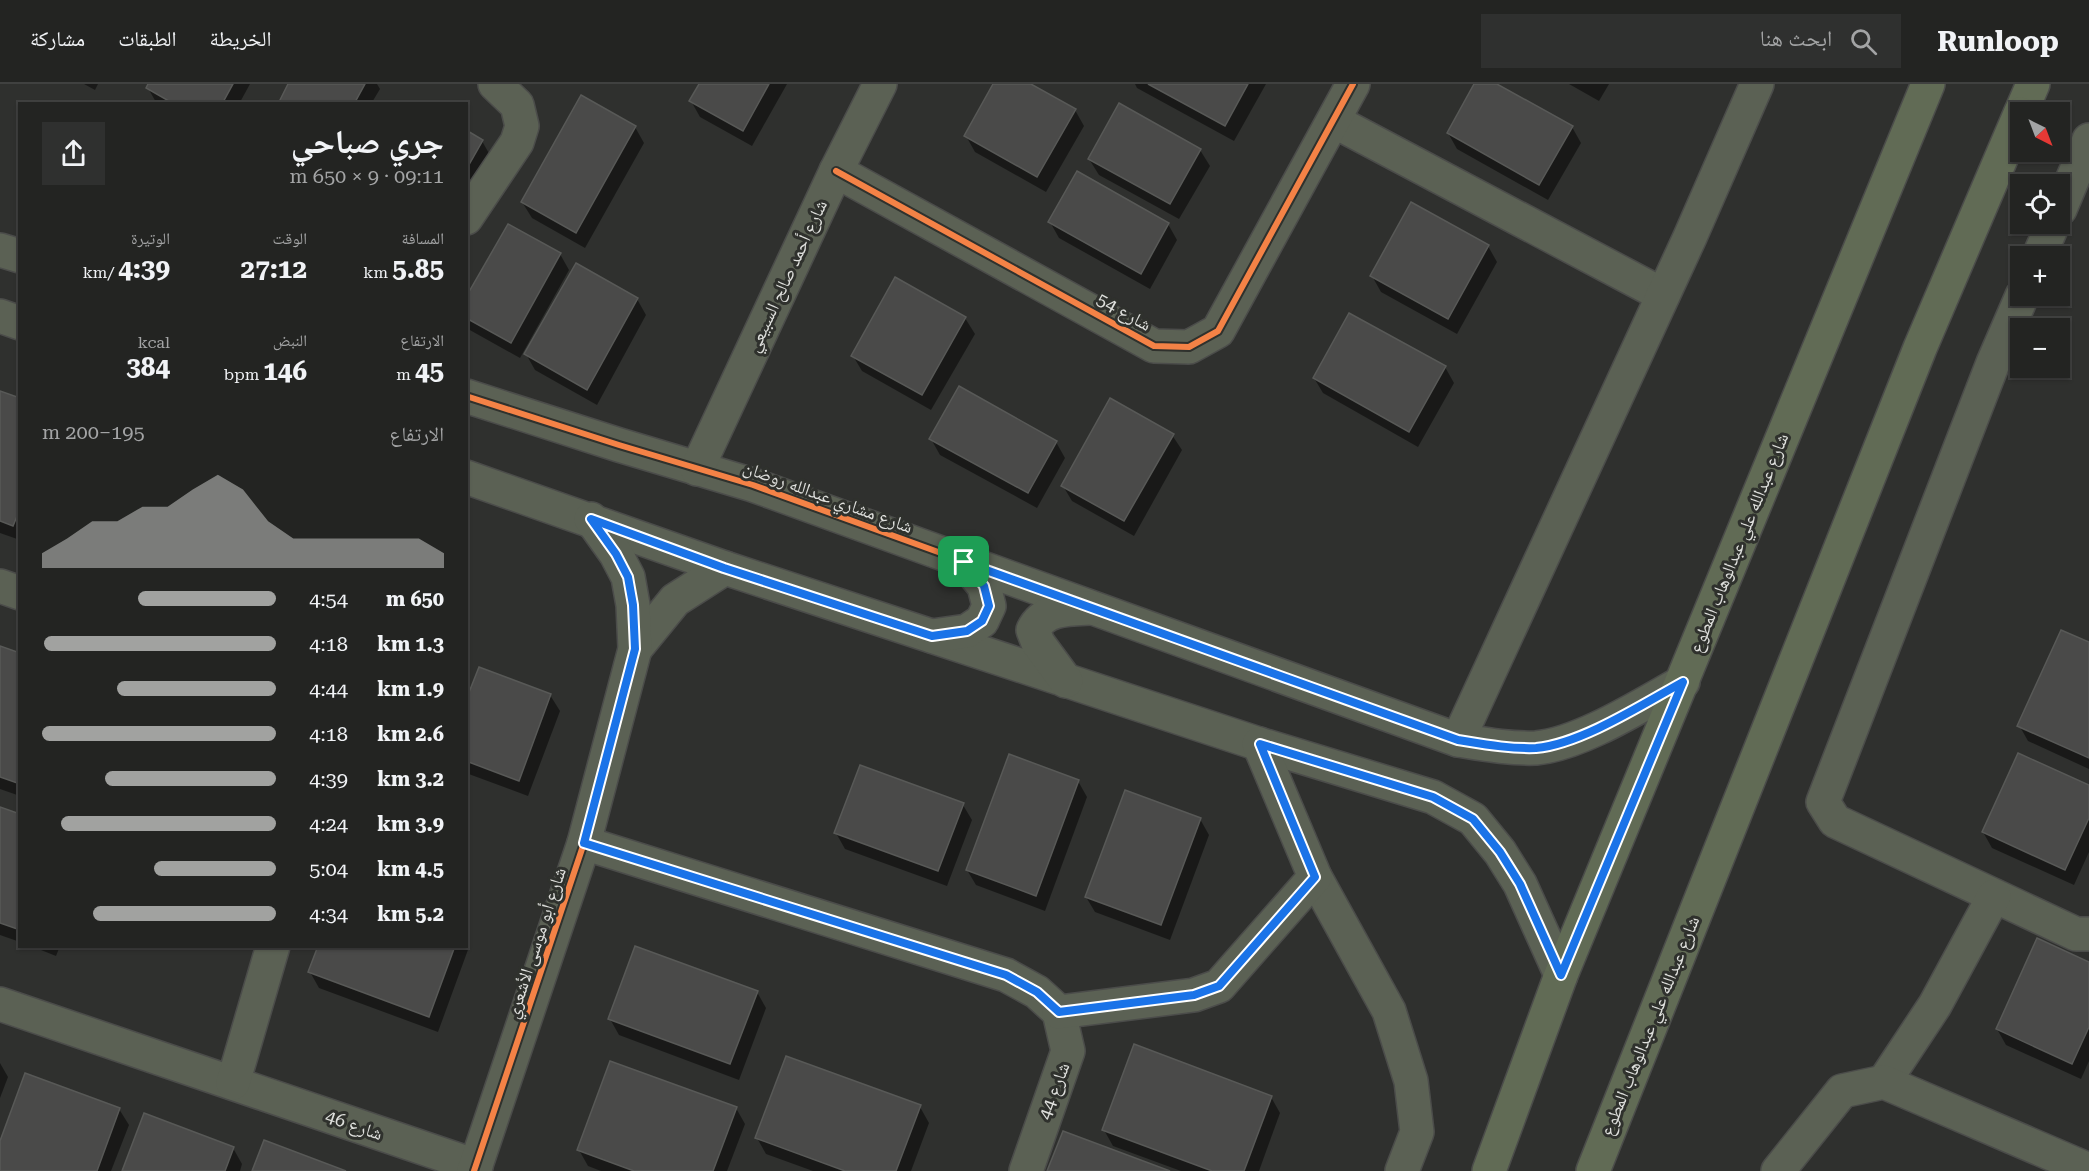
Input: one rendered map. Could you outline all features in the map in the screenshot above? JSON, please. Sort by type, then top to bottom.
[{"type":"main road","name":"شارع عبدالله علي عبدالوهاب المطوع","points":[[1490,1171],[1561,975],[1928,84]]},
{"type":"main road","name":"شارع عبدالله علي عبدالوهاب المطوع","points":[[2026,102],[2033,84]]},
{"type":"main road","name":"شارع عبدالله علي عبدالوهاب المطوع","points":[[1593,1171],[1920,348],[2010,139]]},
{"type":"street","points":[[468,215],[517,142],[522,126],[517,105],[495,84]]},
{"type":"street","name":"شارع أحمد صالح السبيعي","points":[[697,469],[836,171],[880,84]]},
{"type":"street","name":"شارع 54","points":[[836,171],[1154,345],[1189,348],[1218,331],[1353,84]]},
{"type":"street","points":[[1458,740],[1663,295],[1757,84]]},
{"type":"street","points":[[1334,121],[1663,295]]},
{"type":"street","points":[[2070,185],[2089,140]]},
{"type":"street","points":[[0,250],[18,255]]},
{"type":"street","points":[[2018,306],[1989,374],[1823,802],[1835,821],[2076,934],[2089,934]]},
{"type":"street","points":[[0,316],[18,321]]},
{"type":"street","name":"شارع مشاري عبدالله روضان","points":[[468,397],[753,485],[1458,740],[1498,747],[1537,748],[1571,739],[1604,726],[1683,682]]},
{"type":"street","points":[[468,478],[591,519],[724,568],[1260,744],[1433,797],[1473,819],[1500,852],[1520,884],[1561,975]]},
{"type":"street","name":"شارع أبو موسى الأشعري","points":[[475,1168],[584,843],[635,649],[633,605],[628,577],[616,554],[591,519]]},
{"type":"street","points":[[932,636],[967,631],[982,621],[989,606],[984,586],[964,562]]},
{"type":"street","name":"شارع أبو موسى الأشعري","points":[[635,649],[675,600],[724,568]]},
{"type":"street","points":[[0,586],[18,592]]},
{"type":"street","points":[[1066,681],[1038,644],[1034,630],[1038,620],[1061,609],[1092,608]]},
{"type":"street","points":[[1260,744],[1315,877],[1389,1011],[1411,1081],[1417,1132],[1402,1171]]},
{"type":"street","points":[[584,843],[1006,975],[1037,992],[1059,1012],[1194,995],[1219,986],[1315,877]]},
{"type":"street","points":[[1884,1082],[1935,1005],[1995,896]]},
{"type":"street","points":[[232,1083],[272,948]]},
{"type":"street","name":"شارع 46","points":[[0,1004],[475,1168]]},
{"type":"street","name":"شارع 44","points":[[1026,1171],[1068,1051],[1059,1012]]},
{"type":"street","points":[[1778,1171],[1842,1091],[1884,1082],[2089,1170]]},
{"type":"building","points":[[148,84],[233,84],[223,102],[170,102],[146,88]]},
{"type":"building","points":[[288,84],[365,84],[355,102],[279,102]]},
{"type":"building","points":[[699,84],[769,84],[743,131],[689,101]]},
{"type":"building","points":[[993,84],[1031,84],[1076,109],[1037,177],[964,136]]},
{"type":"building","points":[[1148,84],[1248,84],[1225,126]]},
{"type":"building","points":[[1474,84],[1497,84],[1573,126],[1539,185],[1447,133]]},
{"type":"building","points":[[581,95],[636,126],[576,233],[521,202]]},
{"type":"building","points":[[1119,103],[1201,149],[1170,204],[1088,159]]},
{"type":"building","points":[[468,131],[483,140],[468,166]]},
{"type":"building","points":[[1077,171],[1169,223],[1141,274],[1048,222]]},
{"type":"building","points":[[1411,202],[1489,245],[1448,319],[1370,276]]},
{"type":"building","points":[[508,224],[561,253],[511,343],[468,319],[468,294]]},
{"type":"building","points":[[576,263],[638,298],[587,390],[524,354]]},
{"type":"building","points":[[895,277],[966,317],[922,395],[851,356]]},
{"type":"building","points":[[1349,313],[1446,366],[1409,432],[1313,378]]},
{"type":"building","points":[[959,386],[1057,441],[1028,493],[929,439]]},
{"type":"building","points":[[0,391],[18,397],[18,514],[13,526],[0,521]]},
{"type":"building","points":[[1110,398],[1174,434],[1124,521],[1061,486]]},
{"type":"building","points":[[2061,630],[2089,642],[2089,758],[2017,726]]},
{"type":"building","points":[[0,646],[18,652],[18,783],[0,777]]},
{"type":"building","points":[[479,667],[551,694],[519,781],[468,762],[468,695]]},
{"type":"building","points":[[2018,753],[2089,785],[2089,818],[2065,870],[1982,832]]},
{"type":"building","points":[[1009,754],[1079,780],[1036,896],[966,870]]},
{"type":"building","points":[[860,765],[964,803],[938,871],[834,833]]},
{"type":"building","points":[[1125,790],[1201,818],[1161,925],[1085,897]]},
{"type":"building","points":[[0,807],[18,813],[18,929],[0,923]]},
{"type":"building","points":[[2037,938],[2089,962],[2089,1027],[2072,1064],[1996,1029]]},
{"type":"building","points":[[635,946],[758,991],[730,1064],[608,1019]]},
{"type":"building","points":[[317,948],[454,948],[429,1017],[308,972]]},
{"type":"building","points":[[1134,1044],[1272,1096],[1244,1171],[1212,1171],[1102,1130]]},
{"type":"building","points":[[786,1056],[921,1105],[896,1171],[845,1171],[755,1138]]},
{"type":"building","points":[[610,1061],[737,1107],[713,1171],[634,1171],[577,1150]]},
{"type":"building","points":[[25,1073],[120,1108],[97,1171],[0,1171],[0,1141]]},
{"type":"building","points":[[144,1113],[234,1147],[225,1171],[122,1171]]},
{"type":"building","points":[[1063,1131],[1170,1171],[1047,1171]]},
{"type":"building","points":[[264,1140],[346,1171],[252,1171]]},
{"type":"cycle path","points":[[836,171],[1154,346],[1189,347],[1218,331],[1353,84]]},
{"type":"cycle path","points":[[468,397],[753,485],[1458,740],[1516,748],[1554,745],[1611,722],[1683,682]]},
{"type":"cycle path","points":[[474,1171],[584,843],[635,649],[633,605],[628,577],[616,554],[591,519]]},
{"type":"route","points":[[591,519],[724,568],[932,636],[967,631],[982,621],[989,606],[984,586],[964,562],[1458,740],[1498,747],[1537,748],[1571,739],[1604,726],[1683,682],[1561,975],[1520,884],[1500,852],[1473,819],[1433,797],[1260,744],[1315,877],[1219,986],[1194,995],[1059,1012],[1037,992],[1006,975],[584,843],[635,649],[633,605],[628,577],[616,554],[591,519]]}]
